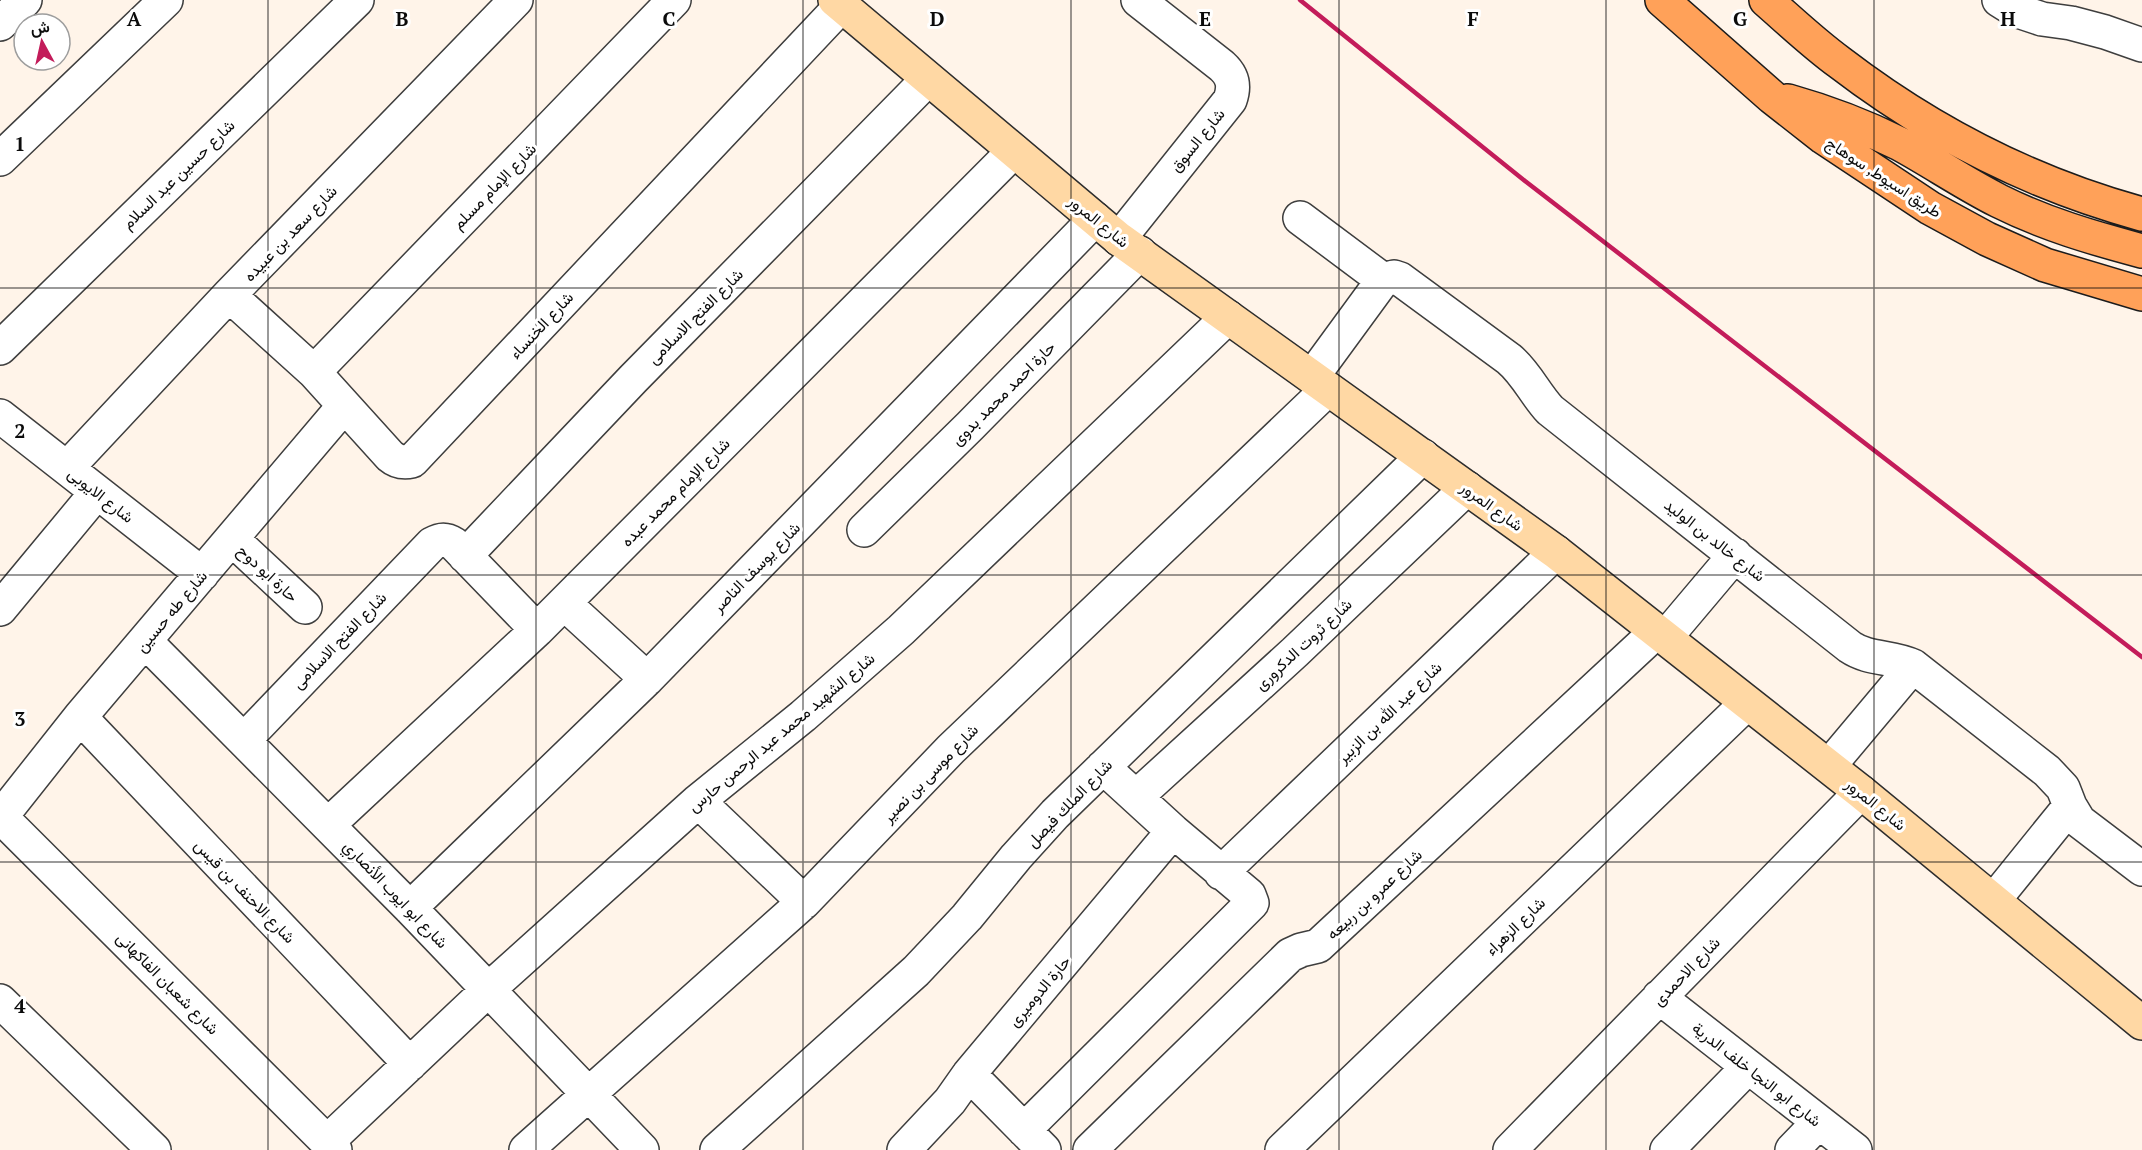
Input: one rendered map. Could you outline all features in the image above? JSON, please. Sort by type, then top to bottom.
[{"type":"main road","name":"طريق اسيوط, سوهاج","points":[[1662,0],[1772,97],[1875,174],[1940,213],[2046,266],[2142,294]]},
{"type":"main road","points":[[1766,0],[1837,61],[1923,121],[2017,170],[2142,214]]},
{"type":"main road","points":[[1772,97],[1819,110],[1898,143],[2000,202],[2037,218],[2070,231],[2137,250]]},
{"type":"street","points":[[0,24],[25,0]]},
{"type":"street","points":[[0,159],[166,0]]},
{"type":"street","name":"شارع حسين عبد السلام","points":[[0,348],[357,0]]},
{"type":"street","name":"شارع سعد بن عبيده","points":[[68,468],[230,295],[516,0]]},
{"type":"street","name":"شارع الإمام مسلم","points":[[314,372],[674,0]]},
{"type":"street","name":"شارع السوق","points":[[1118,237],[1230,100],[1233,91],[1233,81],[1222,66],[1138,0]]},
{"type":"street","points":[[1999,0],[2015,10],[2043,19],[2080,11],[2105,32],[2142,45]]},
{"type":"street","name":"شارع الخنساء","points":[[230,295],[314,372],[396,461],[404,463],[412,461],[839,3]]},
{"type":"street","name":"شارع المرور","points":[[839,3],[1118,237],[1556,552],[1829,766],[2142,1023]]},
{"type":"street","name":"شارع الفتح الاسلامى","points":[[465,556],[633,379],[928,79]]},
{"type":"street","name":"شارع الإمام محمد عبده","points":[[328,825],[537,630],[1014,151]]},
{"type":"street","points":[[1300,218],[1383,280],[1320,383]]},
{"type":"street","name":"حارة احمد محمد بدوى","points":[[864,530],[978,418],[1118,237]]},
{"type":"street","name":"شارع يوسف الناصر","points":[[411,908],[647,679],[1118,237]]},
{"type":"street","name":"شارع خالد بن الوليد","points":[[1383,280],[1394,277],[1400,279],[1509,359],[1521,369],[1537,397],[1550,410],[1858,652],[1876,658],[1897,660],[1912,666],[2056,779],[2063,788],[2079,821],[2142,869]]},
{"type":"street","name":"شارع الشهيد محمد عبد الرحمن حارس","points":[[331,1146],[410,1064],[489,989],[698,801],[803,716],[902,630],[1228,317]]},
{"type":"street","name":"شارع موسى بن نصير","points":[[526,1150],[804,902],[951,749],[1320,383]]},
{"type":"street","name":"شارع طه حسين","points":[[0,817],[80,717],[344,406]]},
{"type":"street","name":"شارع الايوبى","points":[[0,416],[202,574]]},
{"type":"street","name":"شارع الملك فيصل","points":[[717,1150],[916,971],[967,917],[1055,814],[1423,456]]},
{"type":"street","name":"شارع ثروت الدكرورى","points":[[1136,797],[1295,652],[1467,489]]},
{"type":"street","points":[[0,609],[98,492]]},
{"type":"street","name":"حارة ابو دوح","points":[[232,539],[305,607]]},
{"type":"street","name":"شارع الفتح الاسلامى","points":[[244,740],[432,544],[439,540],[447,540],[465,556],[537,630]]},
{"type":"street","name":"شارع عبد الله بن الزبير","points":[[1221,873],[1556,552]]},
{"type":"street","name":"شارع عمرو بن ربيعه","points":[[1090,1150],[1290,955],[1318,946],[1661,634],[1735,555]]},
{"type":"street","points":[[564,603],[647,679]]},
{"type":"street","name":"شارع ابو ايوب الأنصاري","points":[[146,641],[411,908],[642,1150]]},
{"type":"street","points":[[1829,766],[1912,666]]},
{"type":"street","name":"شارع الزهراء","points":[[1282,1150],[1748,703]]},
{"type":"street","name":"شارع الاحنف بن قيس","points":[[80,717],[410,1064]]},
{"type":"street","points":[[969,1074],[1034,1140],[1253,900],[1103,767]]},
{"type":"street","name":"شارع الاحمدى","points":[[1510,1150],[1861,792]]},
{"type":"street","points":[[698,801],[804,902]]},
{"type":"street","points":[[1994,900],[2070,806]]},
{"type":"street","name":"شارع شعبان الفاكهانى","points":[[0,817],[331,1146]]},
{"type":"street","name":"حارة الدوميرى","points":[[904,1150],[950,1101],[969,1074],[1173,831]]},
{"type":"street","name":"شارع ابو النجا خلف الدرية","points":[[1659,997],[1855,1150]]},
{"type":"street","points":[[0,1002],[154,1150]]},
{"type":"street","points":[[1667,1150],[1748,1067]]},
{"type":"street","points":[[1792,1150],[1820,1122]]},
{"type":"railway","points":[[1300,0],[1525,181],[2142,657]]}]
